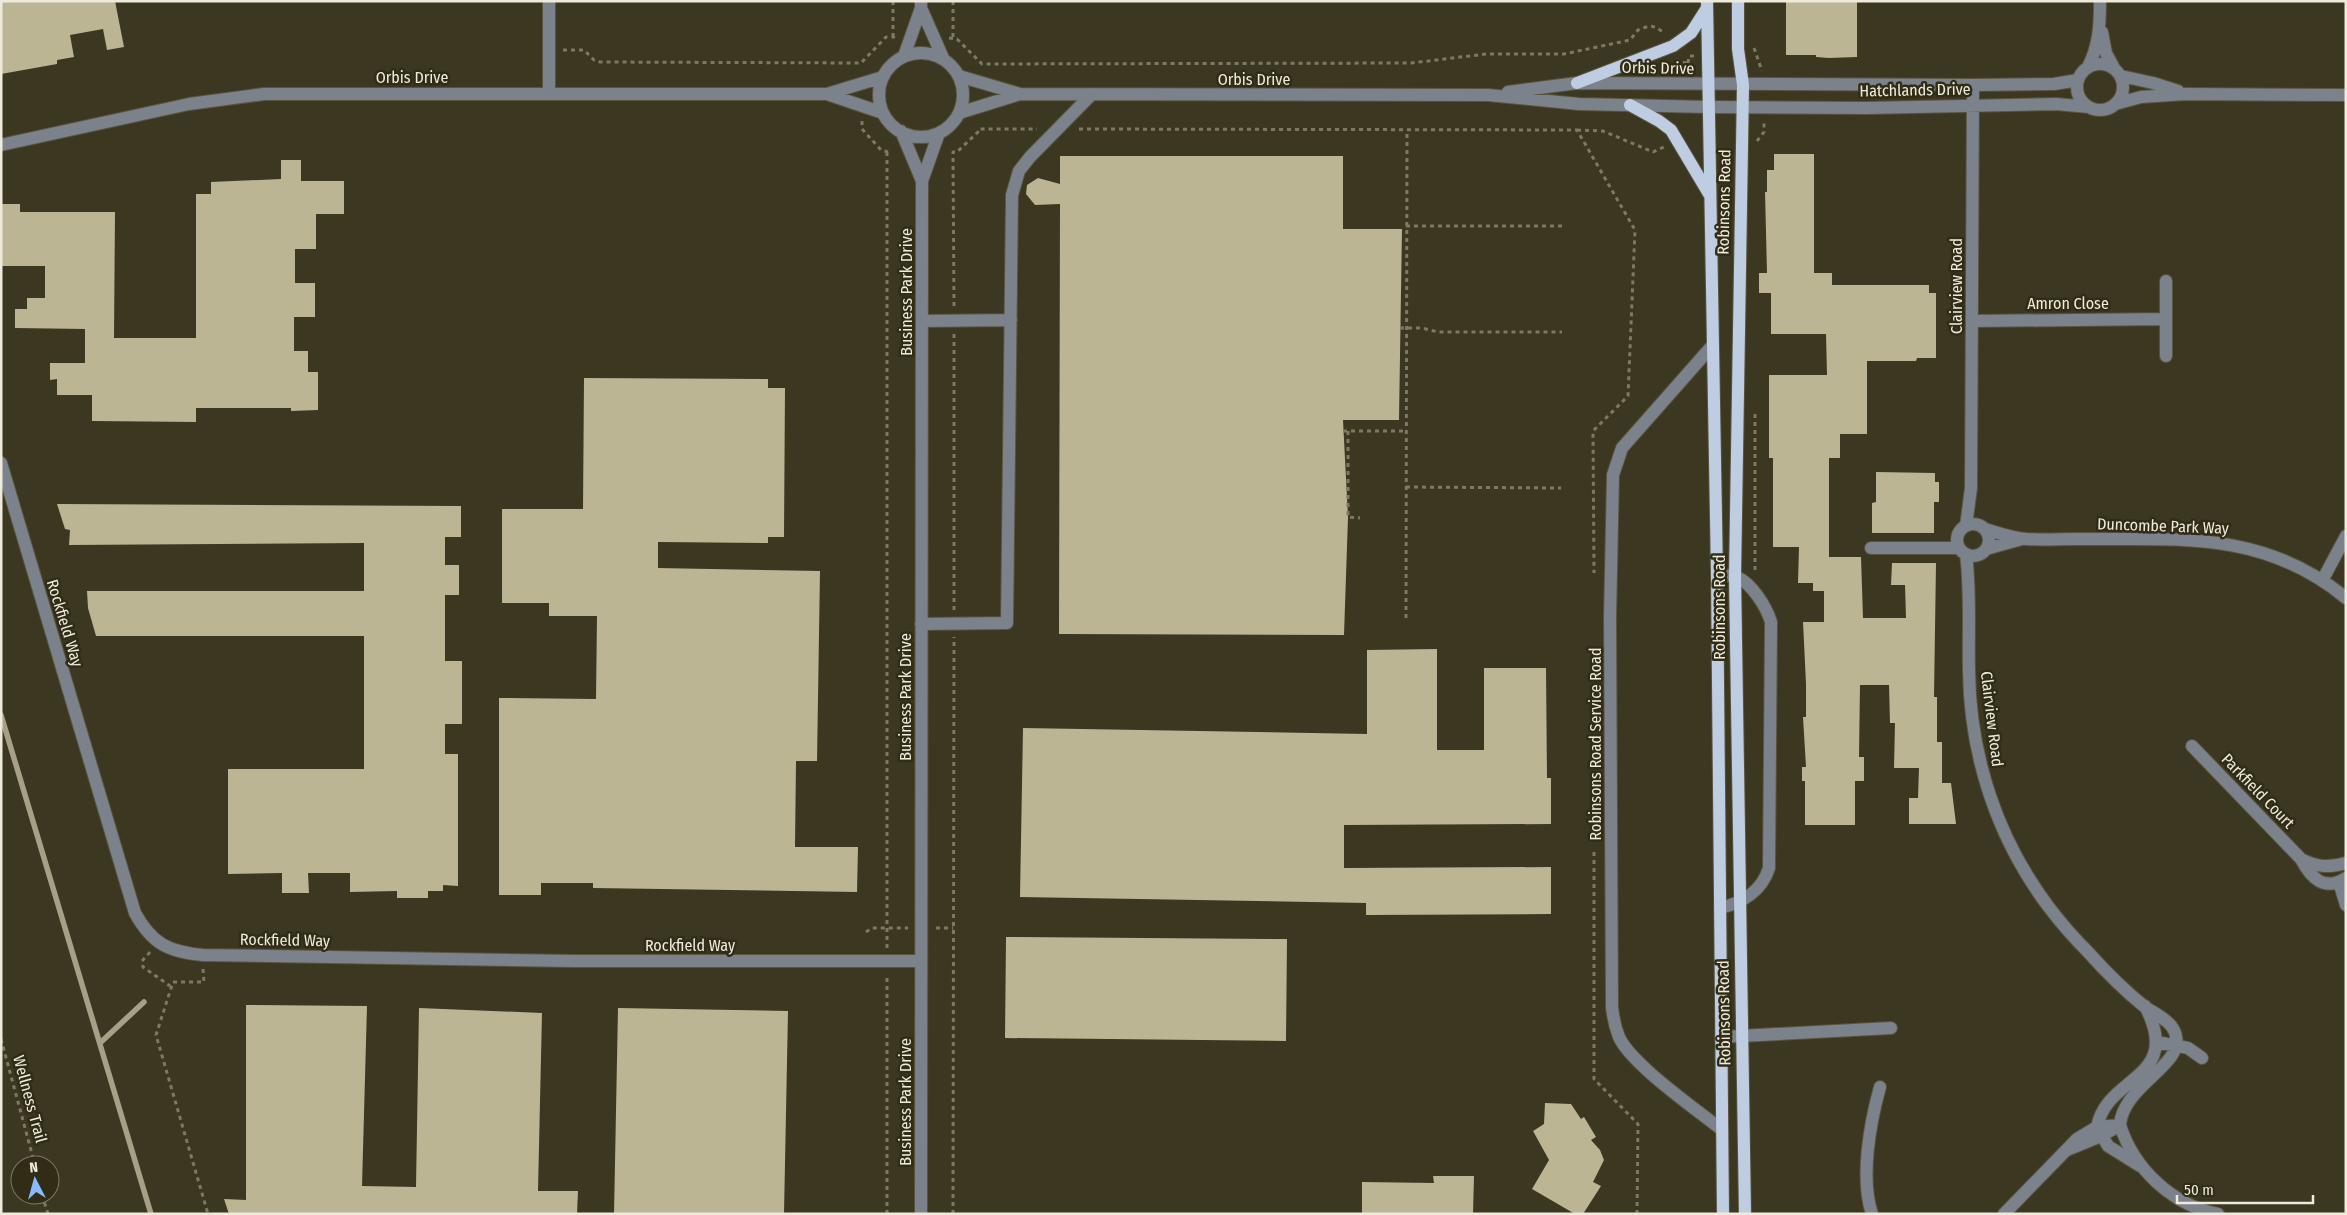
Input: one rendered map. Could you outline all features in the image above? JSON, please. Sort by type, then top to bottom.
[{"type":"main road","name":"Robinsons Road","points":[[1738,1],[1738,48],[1743,85],[1734,576],[1740,1036],[1745,1214]]},
{"type":"main road","name":"Robinsons Road","points":[[1707,5],[1716,575],[1722,1214]]},
{"type":"main road","points":[[1577,83],[1672,46],[1691,33],[1707,5]]},
{"type":"main road","points":[[1630,105],[1660,121],[1671,130],[1709,194]]},
{"type":"street","points":[[549,1],[549,94]]},
{"type":"street","points":[[2100,1],[2100,25],[2095,53],[2088,67],[2078,80],[2078,92],[2089,107],[2103,110],[2115,104],[2141,97],[2185,94],[2346,95]]},
{"type":"street","points":[[904,56],[912,38],[921,5]]},
{"type":"street","points":[[921,5],[943,58],[959,76],[963,88],[963,101],[959,113],[951,124],[939,132],[920,136],[901,131],[890,123],[883,113],[879,95],[883,77],[888,68],[904,56],[917,53],[943,58]]},
{"type":"street","points":[[2100,25],[2106,53],[2117,72],[2123,91],[2115,104]]},
{"type":"street","points":[[2088,67],[2101,64],[2117,72],[2185,94]]},
{"type":"street","name":"Orbis Drive","points":[[959,76],[1020,94],[1488,95],[1579,104],[1708,107]]},
{"type":"street","name":"Orbis Drive","points":[[1,145],[189,104],[264,94],[827,94],[883,77]]},
{"type":"street","name":"Hatchlands Drive","points":[[1743,85],[2054,84],[2078,80]]},
{"type":"street","name":"Orbis Drive","points":[[1488,95],[1577,83],[1743,85]]},
{"type":"street","name":"Clairview Road","points":[[1973,85],[1969,672],[1972,720],[1979,762],[1993,806],[2017,859],[2048,907],[2088,952],[2145,1006],[2172,1026],[2177,1038],[2177,1045]]},
{"type":"street","name":"Orbis Drive","points":[[827,94],[883,113]]},
{"type":"street","name":"Orbis Drive","points":[[959,113],[1020,94]]},
{"type":"street","points":[[921,624],[1007,623],[1012,195],[1019,171],[1092,94]]},
{"type":"street","name":"Hatchlands Drive","points":[[1708,107],[2056,104],[2089,107]]},
{"type":"street","name":"Business Park Drive","points":[[901,131],[922,181]]},
{"type":"street","name":"Business Park Drive","points":[[921,1214],[922,181],[939,132]]},
{"type":"street","points":[[2166,281],[2166,356]]},
{"type":"street","name":"Amron Close","points":[[1972,320],[2165,319]]},
{"type":"street","points":[[922,321],[1011,320]]},
{"type":"street","name":"Robinsons Road Service Road","points":[[1712,346],[1622,448],[1613,475],[1610,618],[1612,1007],[1619,1038],[1628,1052],[1641,1065],[1722,1130]]},
{"type":"street","name":"Rockfield Way","points":[[1,463],[135,914],[143,927],[158,942],[187,954],[203,955],[573,961],[921,960]]},
{"type":"street","name":"Clairview Road","points":[[1969,536],[1989,539],[1971,590]]},
{"type":"street","name":"Duncombe Park Way","points":[[1969,536],[1984,552],[2025,539]]},
{"type":"street","name":"Duncombe Park Way","points":[[1871,548],[1917,548],[1969,536],[2222,543],[2270,554],[2323,579],[2346,598]]},
{"type":"street","points":[[2323,579],[2346,536]]},
{"type":"street","points":[[1716,575],[1734,576],[1743,581],[1762,603],[1770,622],[1771,855],[1766,879],[1739,903],[1720,908]]},
{"type":"street","name":"Parkfield Court","points":[[2192,746],[2301,859],[2312,877],[2320,881],[2342,880],[2346,905]]},
{"type":"street","name":"Parkfield Court","points":[[2301,859],[2313,865],[2324,867],[2346,863]]},
{"type":"street","name":"Clairview Road","points":[[2145,1006],[2152,1019],[2157,1042]]},
{"type":"street","points":[[1721,1037],[1891,1028]]},
{"type":"street","points":[[2202,1058],[2188,1048],[2157,1042],[2156,1052],[2149,1064],[2104,1107],[2099,1132],[2108,1146],[2140,1166],[2180,1201],[2200,1210],[2218,1214]]},
{"type":"street","points":[[2140,1166],[2124,1138],[2120,1125],[2121,1115],[2127,1102],[2173,1058],[2177,1045]]},
{"type":"street","points":[[1872,1214],[1868,1190],[1868,1137],[1880,1088]]},
{"type":"street","points":[[2004,1214],[2077,1138],[2120,1125]]},
{"type":"path","points":[[893,1],[893,36]]},
{"type":"path","points":[[953,1],[953,37]]},
{"type":"path","points":[[934,38],[957,38],[982,64],[1411,63],[1486,54],[1564,54],[1630,40],[1638,30],[1649,26],[1662,31],[1672,46]]},
{"type":"path","points":[[549,51],[584,50],[594,60],[600,62],[861,63],[886,37],[912,38]]},
{"type":"path","points":[[953,1214],[954,152],[957,152],[979,129],[1577,130],[1635,230],[1628,396],[1594,431],[1594,580]]},
{"type":"path","points":[[1406,130],[1406,618]]},
{"type":"path","points":[[887,152],[887,1214]]},
{"type":"path","points":[[1406,226],[1562,226]]},
{"type":"path","points":[[1400,328],[1422,328],[1438,332],[1562,332]]},
{"type":"path","points":[[1343,431],[1406,431]]},
{"type":"path","points":[[1348,431],[1348,517],[1360,518]]},
{"type":"path","points":[[1406,487],[1562,488]]},
{"type":"path","points":[[1594,844],[1594,1079],[1638,1124],[1638,1214]]},
{"type":"path","points":[[158,942],[142,961],[143,967],[170,986]]},
{"type":"path","points":[[203,955],[204,982],[173,982],[170,986],[156,1032],[156,1039],[208,1214]]},
{"type":"path","name":"Wellness Trail","points":[[1,1039],[32,1155]]},
{"type":"building","points":[[1,1],[115,1],[124,47],[107,50],[103,29],[70,35],[74,57],[57,60],[57,64],[1,74]]},
{"type":"building","points":[[1786,1],[1857,1],[1857,57],[1829,58],[1816,57],[1816,55],[1786,55]]},
{"type":"building","points":[[1774,154],[1814,154],[1814,273],[1832,273],[1832,285],[1929,285],[1929,293],[1936,293],[1936,358],[1917,358],[1916,361],[1867,361],[1867,434],[1840,434],[1840,458],[1829,458],[1829,557],[1861,557],[1863,618],[1906,618],[1905,585],[1891,585],[1892,563],[1936,563],[1934,697],[1937,697],[1937,742],[1942,742],[1942,783],[1951,783],[1956,824],[1909,824],[1909,798],[1918,798],[1919,768],[1894,768],[1895,723],[1890,723],[1889,685],[1860,685],[1859,757],[1864,757],[1864,781],[1855,781],[1855,825],[1805,825],[1805,781],[1802,781],[1802,767],[1806,767],[1803,717],[1806,717],[1806,684],[1803,622],[1824,622],[1824,591],[1813,591],[1813,583],[1798,583],[1799,547],[1773,547],[1773,458],[1769,458],[1769,375],[1827,375],[1826,334],[1771,334],[1771,293],[1759,293],[1759,273],[1767,273],[1765,192],[1767,192],[1767,170],[1774,170]]},
{"type":"building","points":[[1060,156],[1343,156],[1343,229],[1402,229],[1399,420],[1343,420],[1348,517],[1344,635],[1059,634],[1060,204],[1035,205],[1026,194],[1027,185],[1038,178],[1060,184]]},
{"type":"building","points":[[281,160],[301,160],[301,181],[344,181],[344,214],[316,214],[316,249],[295,249],[295,283],[315,283],[315,317],[294,317],[294,351],[308,351],[308,372],[318,372],[318,410],[291,411],[291,408],[196,408],[196,422],[92,421],[92,395],[57,395],[57,379],[50,380],[50,363],[85,363],[85,329],[15,328],[15,309],[27,309],[27,298],[45,298],[45,266],[1,266],[1,204],[20,204],[20,212],[115,212],[114,338],[196,338],[196,194],[211,194],[211,182],[281,179]]},
{"type":"building","points":[[584,378],[768,379],[768,388],[785,388],[784,537],[768,537],[768,543],[658,542],[658,568],[820,571],[817,761],[796,761],[795,847],[858,847],[857,892],[593,888],[593,883],[541,883],[541,895],[499,895],[499,698],[596,699],[597,616],[549,616],[549,603],[502,603],[502,509],[583,509]]},
{"type":"building","points":[[1876,472],[1935,473],[1935,482],[1939,482],[1939,502],[1934,502],[1934,533],[1872,533],[1872,503],[1876,502]]},
{"type":"building","points":[[57,504],[461,506],[461,537],[445,537],[445,565],[459,565],[459,595],[445,595],[445,661],[462,661],[462,724],[445,724],[445,754],[458,754],[458,886],[443,885],[443,891],[428,891],[428,898],[397,898],[397,891],[350,892],[350,873],[308,873],[309,893],[282,893],[282,873],[228,874],[228,769],[364,769],[364,636],[96,636],[88,608],[87,591],[364,591],[364,543],[69,545],[70,530],[65,529]]},
{"type":"building","points":[[1437,649],[1437,750],[1484,750],[1484,668],[1546,668],[1547,778],[1551,778],[1551,824],[1344,825],[1344,868],[1551,867],[1551,914],[1366,915],[1366,903],[1020,897],[1023,728],[1367,734],[1367,650]]},
{"type":"building","points":[[1006,937],[1287,939],[1286,1041],[1005,1038]]},
{"type":"building","points":[[246,1005],[367,1006],[362,1186],[416,1187],[419,1008],[542,1013],[538,1191],[578,1191],[577,1214],[229,1214],[224,1199],[246,1200]]},
{"type":"building","points":[[618,1008],[788,1011],[784,1214],[614,1214]]},
{"type":"building","points":[[1545,1103],[1571,1104],[1581,1119],[1584,1117],[1596,1137],[1591,1140],[1600,1150],[1604,1160],[1593,1182],[1601,1186],[1583,1214],[1575,1214],[1532,1189],[1549,1160],[1533,1131],[1544,1124]]},
{"type":"building","points":[[1433,1176],[1474,1176],[1473,1214],[1362,1214],[1362,1182],[1434,1183]]},
{"type":"waterway","points":[[1,715],[151,1214]]},
{"type":"waterway","points":[[100,1043],[144,1002]]}]
